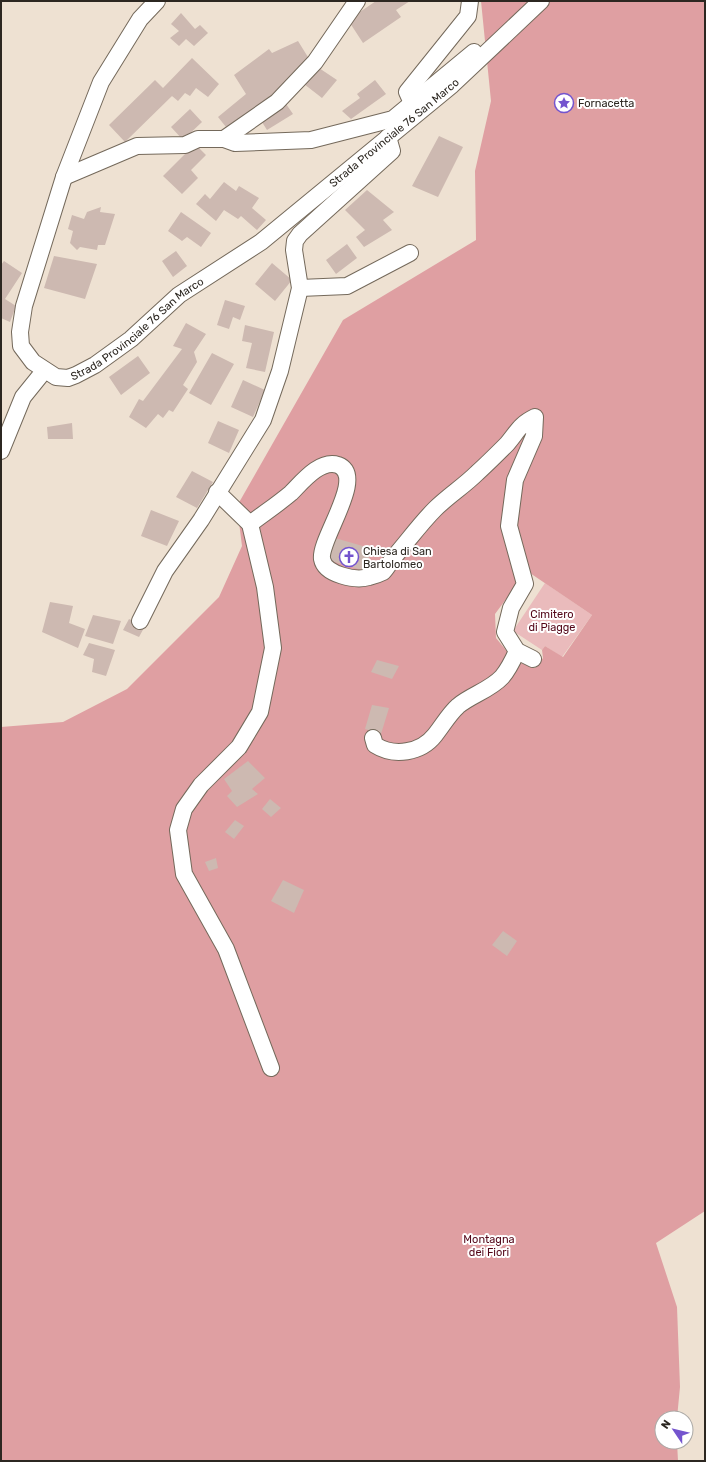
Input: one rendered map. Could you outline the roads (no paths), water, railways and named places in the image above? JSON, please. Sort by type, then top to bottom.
[{"type":"street","name":"Strada Provinciale 76 San Marco","points":[[157,1],[140,19],[101,82],[64,177],[24,306],[20,332],[21,346],[27,356],[44,371],[56,378],[68,378],[95,365],[131,340],[179,295],[261,242],[452,85],[536,6]]},
{"type":"street","points":[[224,139],[277,102],[315,62],[357,1]]},
{"type":"street","points":[[412,103],[407,92],[468,16],[470,1]]},
{"type":"street","points":[[64,177],[137,146],[186,145],[198,139],[224,139],[235,143],[311,140],[392,119],[516,16],[536,6]]},
{"type":"street","points":[[140,621],[165,571],[201,520],[263,420],[280,371],[300,288],[294,250],[297,237],[392,151],[388,138]]},
{"type":"street","points":[[300,288],[347,286],[410,253]]},
{"type":"street","points":[[1,451],[23,397],[44,371]]},
{"type":"street","points":[[250,524],[286,497],[315,470],[324,465],[344,468],[348,480],[340,512],[328,533],[322,550],[322,560],[326,567],[340,576],[367,578],[383,572],[435,508],[475,475],[508,443],[523,423],[535,417],[534,436],[515,480],[509,526],[525,584],[510,608],[505,632],[517,651],[533,659]]},
{"type":"street","points":[[217,492],[250,524],[265,587],[273,648],[260,712],[239,746],[201,785],[188,803],[184,809],[178,830],[184,874],[226,949],[271,1068]]},
{"type":"street","points":[[373,738],[375,745],[384,750],[401,753],[419,748],[434,736],[447,717],[458,706],[501,678],[517,651]]},
{"type":"place","name":"Fornacetta","points":[[564,103]]},
{"type":"place","name":"Chiesa di San Bartolomeo","points":[[349,557]]},
{"type":"park label","name":"Cimitero di Piagge","points":[[552,620]]},
{"type":"park label","name":"Montagna dei Fiori","points":[[489,1245]]}]
